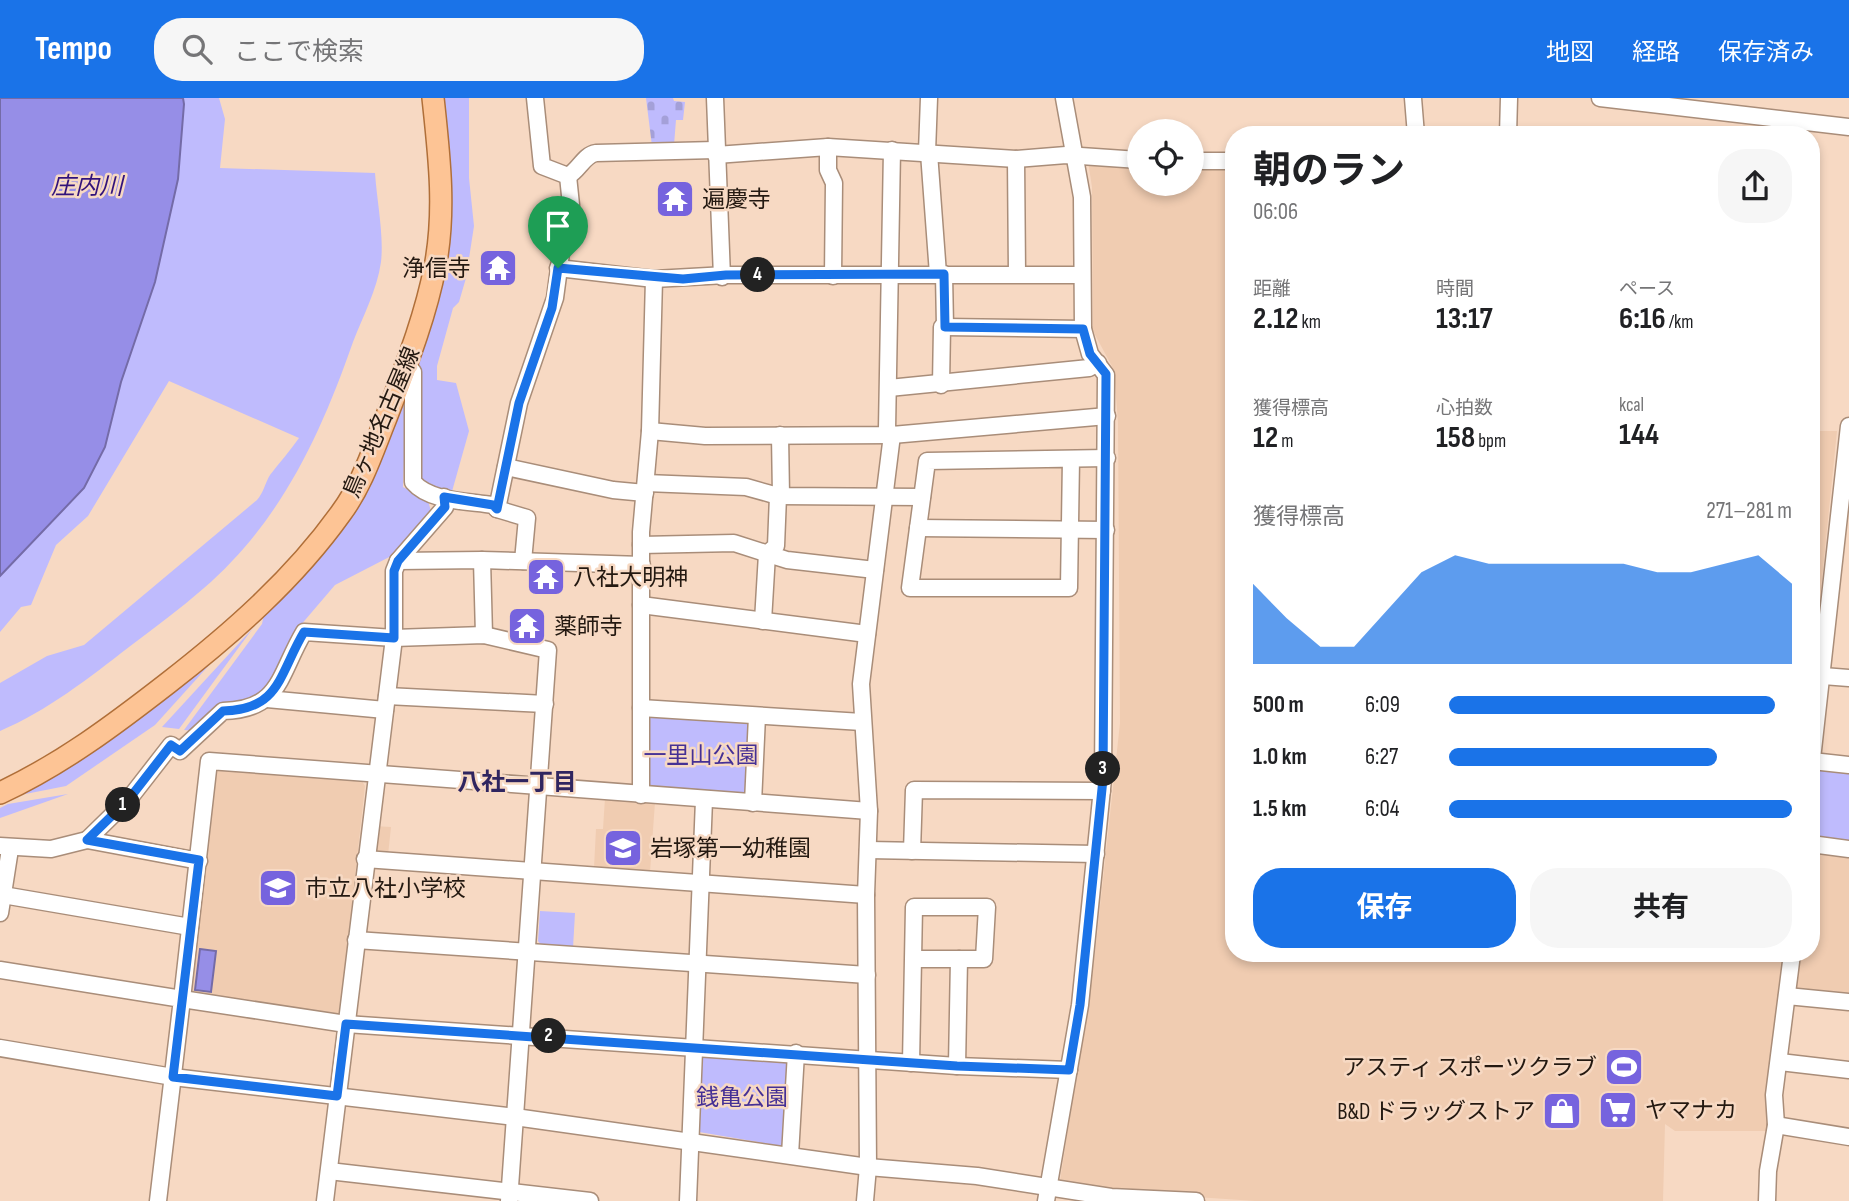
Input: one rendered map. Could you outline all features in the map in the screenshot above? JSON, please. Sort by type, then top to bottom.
[{"type":"main road","name":"鳥ヶ地名古屋線","points":[[0,793],[44,772],[98,737],[196,660],[256,608],[299,564],[342,512],[365,472],[407,364],[426,305],[435,265],[439,227],[440,161],[433,98]]},
{"type":"street","points":[[536,98],[542,166],[568,176]]},
{"type":"street","points":[[715,98],[715,152],[722,277]]},
{"type":"street","points":[[929,98],[928,152],[945,327]]},
{"type":"street","points":[[1048,1195],[1080,1005],[1102,791],[1106,530],[1106,374],[1086,344],[1083,329],[1082,197],[1064,98]]},
{"type":"street","points":[[1413,98],[1415,126]]},
{"type":"street","points":[[1508,126],[1509,98]]},
{"type":"street","points":[[1600,98],[1715,105],[1849,127]]},
{"type":"street","points":[[568,176],[581,167],[586,158],[596,153],[828,147],[1016,159],[1074,155],[1127,159]]},
{"type":"street","points":[[828,147],[828,170],[834,183],[833,276]]},
{"type":"street","points":[[865,1201],[868,1167],[866,895],[869,811],[861,684],[892,435],[887,429],[892,275],[892,150]]},
{"type":"street","points":[[1016,159],[1017,274]]},
{"type":"street","points":[[1204,161],[1225,162]]},
{"type":"street","points":[[497,509],[519,403],[555,298],[558,268],[571,205],[568,176]]},
{"type":"street","points":[[558,268],[654,279],[941,274],[1082,275]]},
{"type":"street","points":[[641,795],[641,545],[650,431],[654,279]]},
{"type":"street","points":[[941,385],[942,327],[1083,329]]},
{"type":"street","points":[[889,388],[941,385],[989,376],[1089,368],[1098,363]]},
{"type":"street","points":[[407,364],[413,372],[413,482],[419,489],[444,497],[493,505],[497,509],[527,519],[523,561]]},
{"type":"street","points":[[650,431],[705,436],[892,435],[1107,416]]},
{"type":"street","points":[[1820,699],[1844,514],[1849,426]]},
{"type":"street","points":[[763,621],[767,554],[776,546],[780,435]]},
{"type":"street","points":[[1071,459],[1069,588],[910,588],[927,461],[1107,458]]},
{"type":"street","points":[[506,467],[613,489],[746,487],[779,496],[884,499],[922,497]]},
{"type":"street","points":[[326,1201],[375,775],[394,638],[394,571],[398,561],[445,507],[444,497]]},
{"type":"street","points":[[918,528],[1106,530]]},
{"type":"street","points":[[641,545],[734,543],[787,560],[875,570]]},
{"type":"street","points":[[398,561],[482,560],[642,565]]},
{"type":"street","points":[[482,560],[484,635]]},
{"type":"street","points":[[641,605],[867,634]]},
{"type":"street","points":[[180,751],[223,711],[247,711],[267,699],[304,632],[394,638],[484,635],[548,650],[510,1196]]},
{"type":"street","points":[[1823,676],[1849,678]]},
{"type":"street","points":[[267,699],[545,704]]},
{"type":"street","points":[[641,708],[862,722]]},
{"type":"street","points":[[753,803],[757,716]]},
{"type":"street","points":[[87,840],[129,799],[171,745],[191,759],[209,761],[869,811]]},
{"type":"street","points":[[158,1201],[209,761]]},
{"type":"street","points":[[1820,762],[1849,765]]},
{"type":"street","points":[[912,851],[914,790],[1102,791]]},
{"type":"street","points":[[688,1201],[700,964],[704,800]]},
{"type":"street","points":[[0,913],[5,848],[51,849],[87,840],[199,860]]},
{"type":"street","points":[[1820,845],[1849,849]]},
{"type":"street","points":[[867,850],[1096,854]]},
{"type":"street","points":[[365,859],[866,895]]},
{"type":"street","points":[[3,895],[190,927]]},
{"type":"street","points":[[911,1063],[913,959],[914,907],[987,907],[985,959],[913,959]]},
{"type":"street","points":[[356,940],[867,975]]},
{"type":"street","points":[[957,1066],[959,959]]},
{"type":"street","points":[[1767,1201],[1768,1171],[1776,1125],[1774,1095],[1791,962]]},
{"type":"street","points":[[0,970],[346,1024],[957,1066],[1069,1070]]},
{"type":"street","points":[[1787,996],[1849,1002]]},
{"type":"street","points":[[0,1048],[173,1077],[515,1117],[868,1167],[977,1177],[1048,1195],[1196,1201]]},
{"type":"street","points":[[790,1155],[796,1053]]},
{"type":"street","points":[[1780,1062],[1849,1070]]},
{"type":"street","points":[[1776,1125],[1849,1137]]},
{"type":"street","points":[[329,1171],[510,1196],[590,1201]]},
{"type":"shaded area","points":[[1088,161],[1127,162],[1127,196],[1204,196],[1204,164],[1225,165],[1225,962],[1784,962],[1774,1060],[1765,1092],[1768,1131],[1675,1131],[1665,1124],[1663,1201],[1255,1201],[1108,1191],[1060,1181],[1095,953],[1120,723],[1118,423],[1114,370],[1093,331],[1092,187]]},
{"type":"shaded area","points":[[1820,431],[1837,431],[1820,599]]},
{"type":"shaded area","name":"市立八社小学校","points":[[221,768],[362,781],[365,786],[340,1013],[336,1017],[190,991],[216,773]]},
{"type":"shaded area","name":"岩塚第一幼稚園","points":[[605,798],[655,802],[650,872],[594,868],[596,829],[603,829]]},
{"type":"shaded area","points":[[374,826],[391,827],[388,855],[376,854],[372,850]]},
{"type":"shaded area","points":[[1820,853],[1849,855],[1849,996],[1798,990],[1793,985],[1796,962],[1820,962]]},
{"type":"green space","points":[[183,98],[219,98],[225,119],[220,168],[375,173],[382,241],[376,283],[312,443],[276,506],[255,535],[204,588],[167,618],[67,693],[0,731],[0,683],[47,656],[84,645],[257,500],[270,475],[299,438],[169,381],[88,516],[56,545],[31,605],[21,607],[0,632],[0,576],[84,488],[105,447],[121,382],[155,282],[178,179]]},
{"type":"green space","points":[[442,98],[469,98],[469,178],[474,226],[466,278],[459,302],[453,308],[437,366],[437,380],[456,383],[469,431],[451,495],[420,481],[417,357]]},
{"type":"green space","points":[[646,98],[673,98],[674,101],[685,102],[683,120],[676,120],[674,145],[652,146]]},
{"type":"green space","points":[[407,385],[403,487],[428,501],[431,511],[399,552],[335,585],[294,633],[272,681],[259,695],[197,731],[184,730],[262,624],[266,605],[312,558]]},
{"type":"green space","points":[[248,622],[155,725],[66,786],[5,798]]},
{"type":"green space","points":[[253,628],[179,729],[162,727]]},
{"type":"green space","name":"一里山公園","points":[[650,714],[751,720],[746,795],[650,789],[647,785]]},
{"type":"green space","points":[[1820,769],[1849,770],[1849,842],[1820,839]]},
{"type":"green space","points":[[68,794],[0,818],[0,808],[8,804]]},
{"type":"green space","points":[[540,911],[575,913],[573,948],[542,946],[538,941]]},
{"type":"green space","name":"銭亀公園","points":[[701,1056],[793,1059],[787,1147],[699,1132]]},
{"type":"water","name":"庄内川","points":[[0,98],[183,98],[184,104],[178,179],[155,282],[121,382],[105,447],[84,488],[0,576]]},
{"type":"water","points":[[200,949],[216,951],[211,992],[195,990]]},
{"type":"place","name":"遍慶寺","points":[[675,199]]},
{"type":"place","name":"浄信寺","points":[[498,268]]},
{"type":"place","name":"八社大明神","points":[[546,577]]},
{"type":"place","name":"薬師寺","points":[[527,626]]},
{"type":"place","name":"岩塚第一幼稚園","points":[[623,848]]},
{"type":"place","name":"市立八社小学校","points":[[278,888]]},
{"type":"place","name":"アスティ スポーツクラブ","points":[[1624,1067]]},
{"type":"place","name":"ヤマナカ","points":[[1618,1110]]},
{"type":"place","name":"B&D ドラッグストア","points":[[1562,1111]]},
{"type":"district","name":"八社一丁目","points":[[517,782]]},
{"type":"route","points":[[558,268],[654,279],[726,275],[944,274],[945,327],[1083,329],[1090,354],[1106,374],[1105,728],[1103,779],[1089,925],[1069,1070],[957,1066],[346,1024],[337,1096],[173,1077],[199,860],[87,840],[129,799],[171,745],[180,751],[223,711],[247,711],[267,699],[278,684],[304,632],[394,638],[394,571],[398,561],[445,507],[444,497],[493,505],[497,509],[519,403],[555,298],[558,268]]}]
